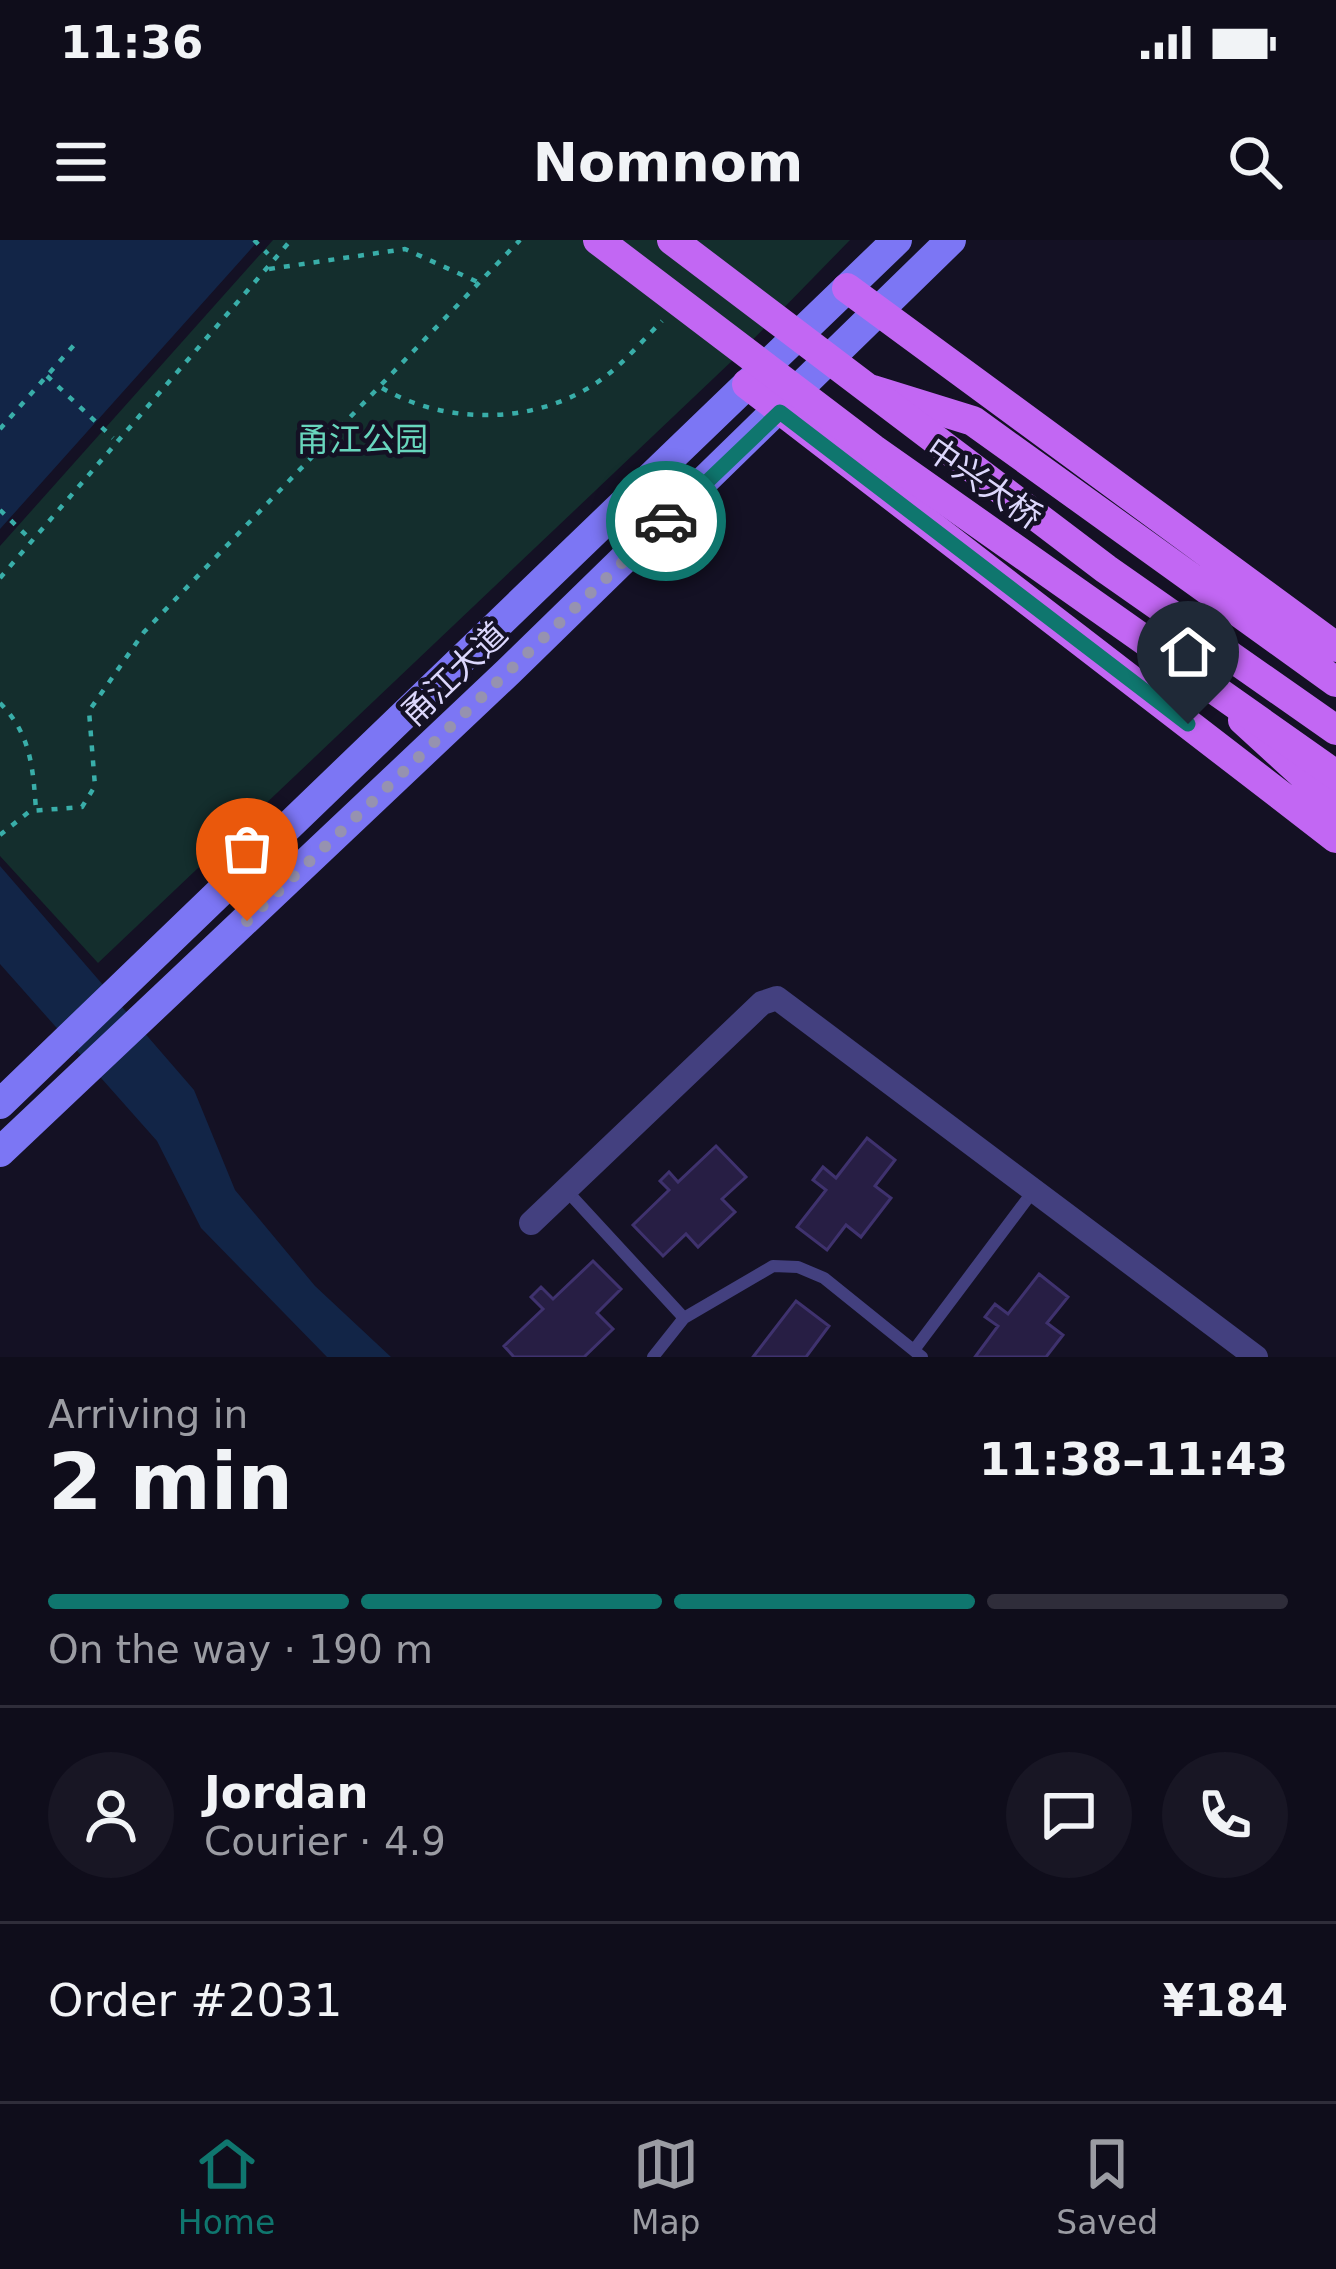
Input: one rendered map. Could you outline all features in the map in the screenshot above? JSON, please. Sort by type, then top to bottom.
[{"type":"main road","name":"中兴大桥","points":[[598,240],[873,449],[1336,775]]},
{"type":"main road","name":"中兴大桥","points":[[672,240],[1106,568],[1336,730]]},
{"type":"main road","name":"甬江大道","points":[[0,1104],[897,240]]},
{"type":"main road","name":"甬江大道","points":[[0,1152],[780,412],[951,240]]},
{"type":"main road","points":[[847,288],[1336,647]]},
{"type":"main road","points":[[746,384],[1336,838]]},
{"type":"main road","points":[[867,388],[973,421],[1336,682]]},
{"type":"main road","points":[[1204,683],[1336,805]]},
{"type":"street","points":[[531,1223],[761,1003],[777,998],[1256,1357]]},
{"type":"lane","points":[[566,1190],[684,1318]]},
{"type":"lane","points":[[653,1357],[684,1318],[773,1267],[798,1267],[824,1278],[918,1354],[1034,1190]]},
{"type":"path","points":[[254,240],[268,254]]},
{"type":"path","points":[[0,578],[291,240]]},
{"type":"path","points":[[0,835],[36,810],[82,807],[95,786],[89,711],[144,632],[520,240]]},
{"type":"path","points":[[266,269],[405,249],[482,284]]},
{"type":"path","points":[[382,388],[416,408],[455,415],[532,409],[603,379],[669,315]]},
{"type":"path","points":[[0,429],[74,345]]},
{"type":"path","points":[[47,376],[113,438]]},
{"type":"path","points":[[0,510],[27,536]]},
{"type":"path","points":[[0,704],[23,730],[30,749],[36,810]]},
{"type":"green space","name":"甬江公园","points":[[273,240],[850,240],[735,358],[98,963],[0,856],[0,546]]},
{"type":"water","points":[[0,240],[259,240],[0,529]]},
{"type":"water","points":[[0,866],[194,1090],[235,1190],[315,1286],[391,1357],[327,1357],[201,1228],[157,1141],[0,964]]},
{"type":"building","points":[[867,1138],[895,1160],[875,1186],[891,1198],[861,1237],[846,1225],[827,1250],[797,1227],[826,1190],[813,1180],[823,1167],[836,1178]]},
{"type":"building","points":[[716,1146],[746,1177],[722,1199],[735,1212],[698,1247],[686,1234],[663,1256],[633,1225],[669,1190],[660,1181],[669,1172],[678,1182]]},
{"type":"building","points":[[593,1261],[621,1289],[597,1313],[613,1329],[584,1357],[514,1357],[504,1346],[543,1309],[531,1297],[541,1287],[553,1299]]},
{"type":"building","points":[[1039,1274],[1068,1297],[1047,1323],[1063,1335],[1046,1357],[975,1357],[998,1326],[985,1317],[995,1304],[1008,1314]]},
{"type":"building","points":[[796,1301],[829,1326],[806,1357],[753,1357]]},
{"type":"way so far","points":[[247,921],[666,521]]},
{"type":"route","points":[[666,521],[780,412],[1188,724]]}]
